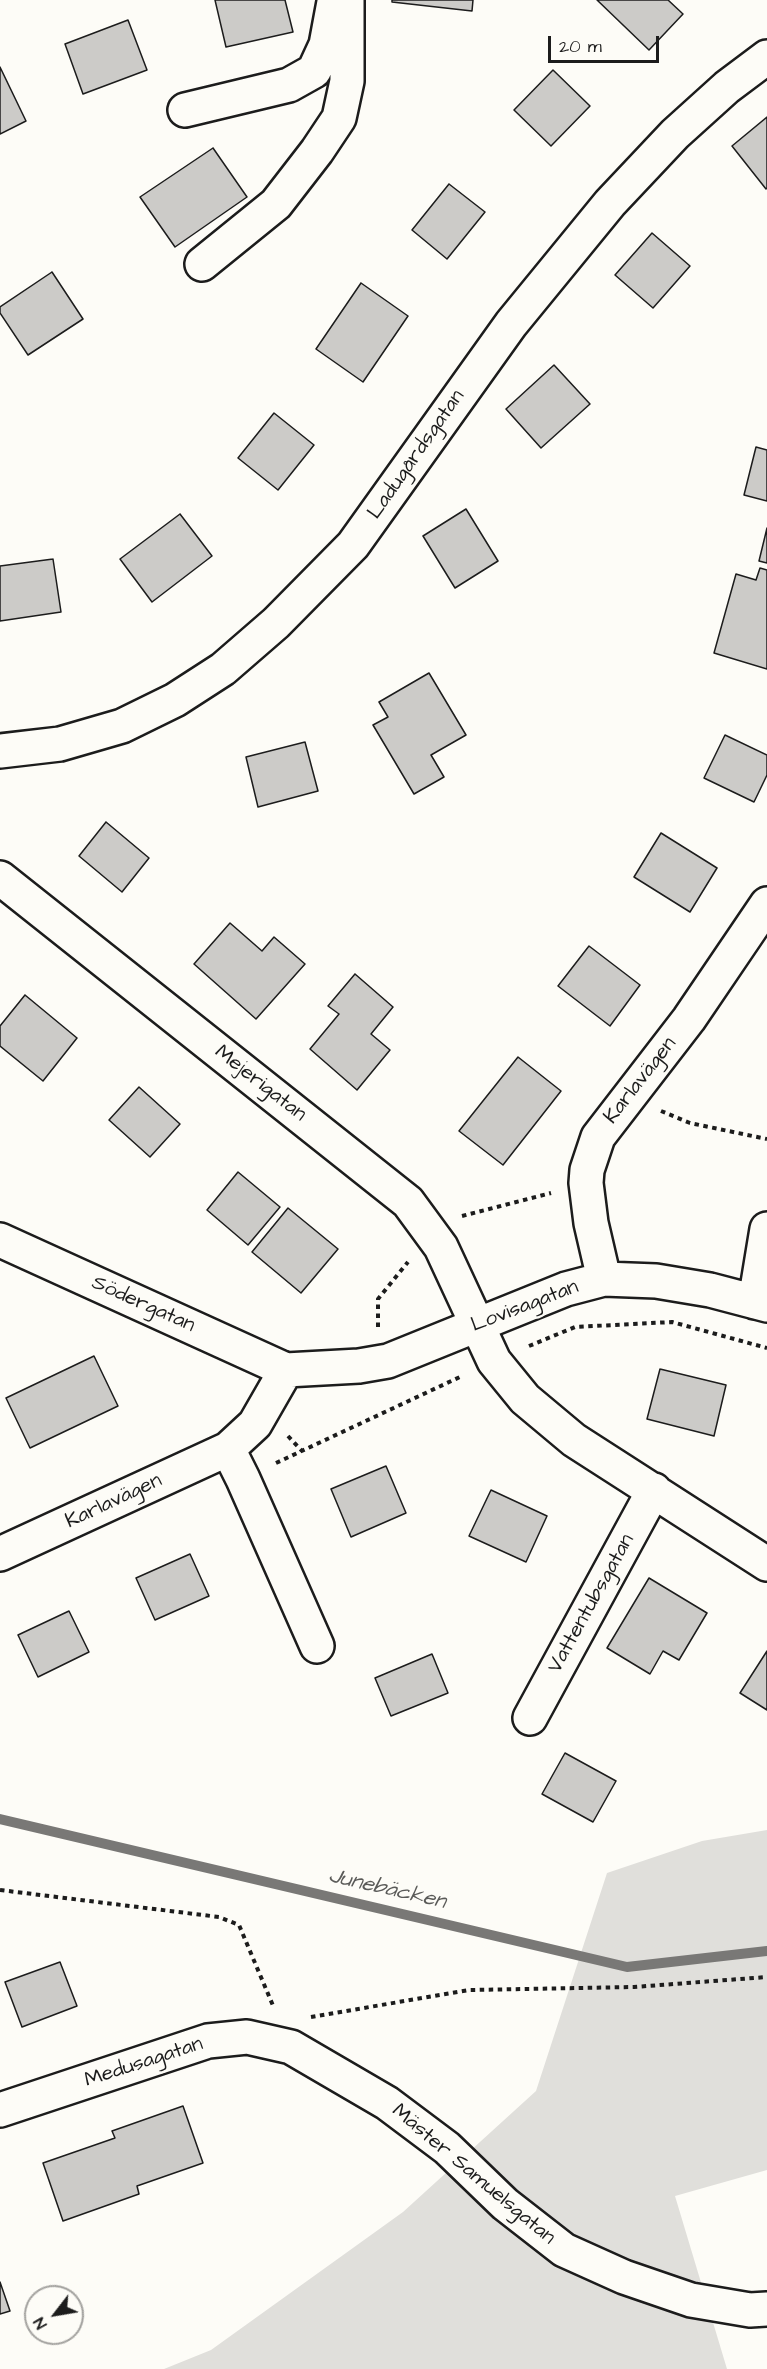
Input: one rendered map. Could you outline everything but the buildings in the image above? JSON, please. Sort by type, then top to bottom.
[{"type":"street","points":[[185,110],[289,85],[314,71],[326,45],[335,0]]},
{"type":"street","points":[[202,264],[276,204],[339,118],[347,81],[347,0]]},
{"type":"street","name":"Ladugårdsgatan","points":[[0,751],[60,744],[122,726],[176,700],[223,669],[276,623],[353,545],[511,324],[610,203],[675,134],[727,87],[767,57]]},
{"type":"street","name":"Mejerigatan","points":[[0,878],[408,1202],[441,1246],[476,1325]]},
{"type":"street","name":"Karlavägen","points":[[604,1279],[587,1200],[587,1170],[598,1137],[689,1019],[767,904]]},
{"type":"street","points":[[761,1303],[767,1229]]},
{"type":"street","name":"Södergatan","points":[[0,1240],[286,1370]]},
{"type":"street","name":"Lovisagatan","points":[[286,1370],[358,1366],[388,1361],[566,1288],[604,1279],[656,1281],[761,1303]]},
{"type":"street","points":[[476,1325],[494,1361],[525,1399],[574,1440],[767,1564]]},
{"type":"street","name":"Karlavägen","points":[[0,1554],[228,1449],[255,1424],[286,1370]]},
{"type":"street","points":[[228,1449],[317,1646]]},
{"type":"street","name":"Vattentubsgatan","points":[[530,1718],[654,1490]]},
{"type":"street","name":"Medusagatan","points":[[0,2110],[208,2041],[247,2037],[291,2047]]},
{"type":"street","name":"Mäster Samuelsgatan","points":[[291,2047],[387,2103],[447,2148],[505,2204],[564,2250],[624,2277],[691,2300],[750,2310],[767,2309]]},
{"type":"path","points":[[628,1098],[690,1123],[767,1139]]},
{"type":"path","points":[[494,1361],[575,1327],[672,1322],[767,1348]]},
{"type":"path","points":[[264,1410],[302,1450]]},
{"type":"path","points":[[0,1890],[219,1917],[239,1925],[276,2011]]},
{"type":"path","points":[[304,2018],[469,1990],[634,1987],[767,1977]]},
{"type":"shaded area","points":[[767,1830],[767,2170],[675,2196],[727,2369],[164,2369],[211,2350],[403,2212],[536,2091],[607,1873],[702,1841]]},
{"type":"waterway","name":"Junebäcken","points":[[0,1819],[627,1967],[767,1951]]}]
